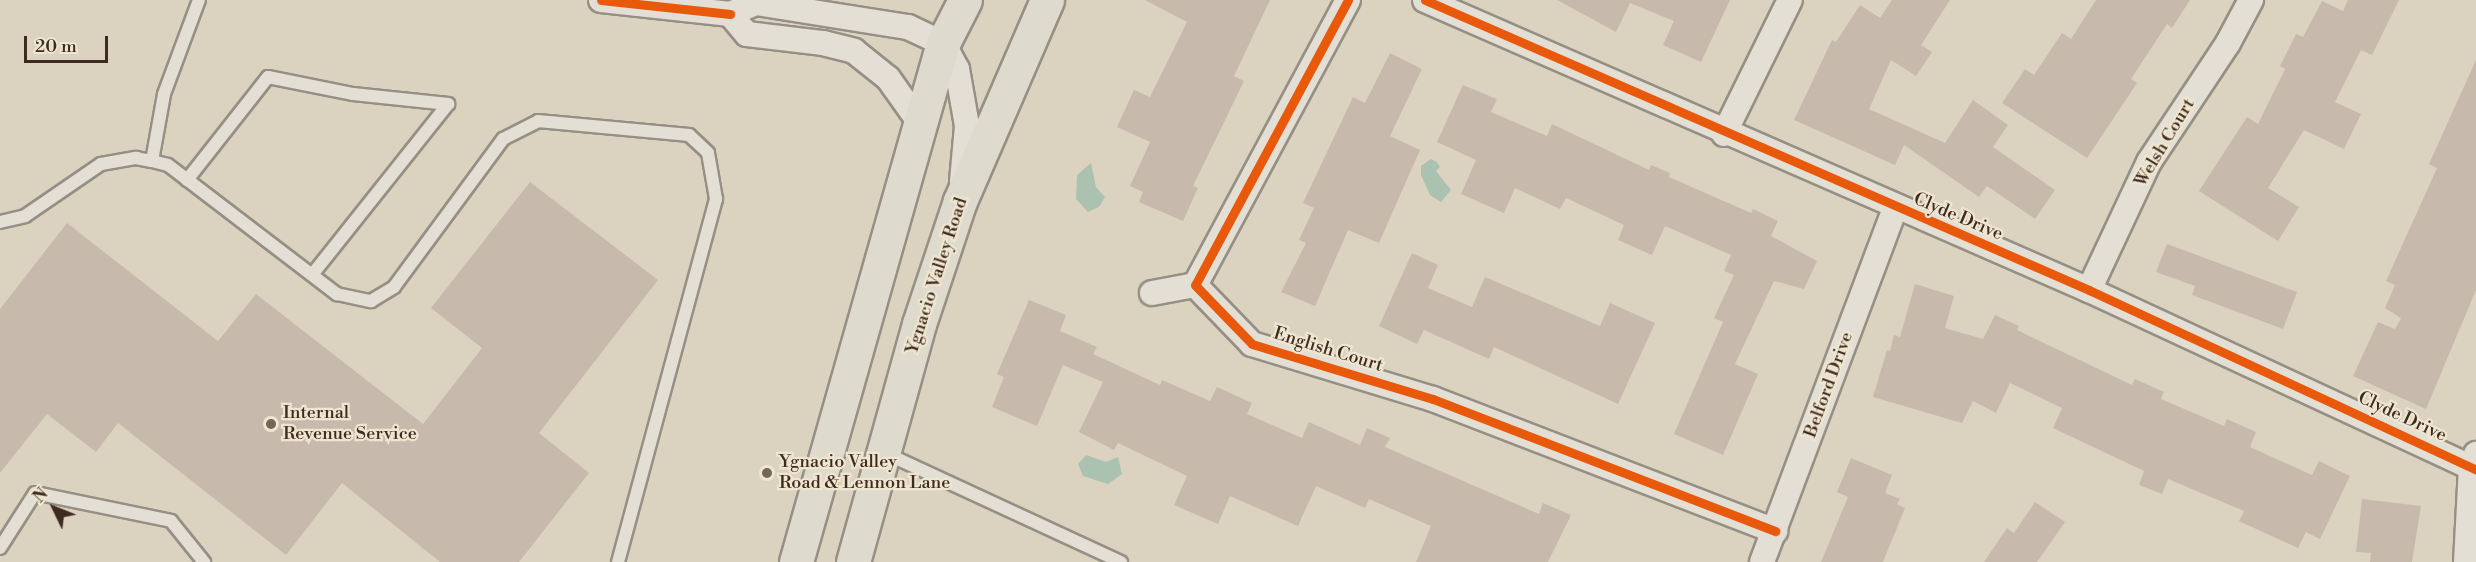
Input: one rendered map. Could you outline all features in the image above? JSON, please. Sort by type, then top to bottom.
[{"type":"highway","points":[[796,562],[943,43],[965,0]]},
{"type":"highway","name":"Ygnacio Valley Road","points":[[853,562],[883,452],[960,201],[1047,0]]},
{"type":"street","points":[[601,0],[730,14],[756,3],[908,27],[943,43],[957,69],[967,126],[960,201]]},
{"type":"street","points":[[1152,293],[1195,285],[1348,0]]},
{"type":"street","name":"Clyde Drive","points":[[1425,0],[1724,134],[2089,290],[2474,464]]},
{"type":"street","points":[[1724,134],[1790,0]]},
{"type":"street","name":"Welsh Court","points":[[2089,290],[2149,162],[2229,43],[2250,0]]},
{"type":"street","points":[[730,14],[747,34],[824,43],[854,51],[888,78],[920,123]]},
{"type":"street","name":"Belford Drive","points":[[1762,562],[1896,208]]},
{"type":"street","name":"English Court","points":[[1195,285],[1252,344],[1433,399],[1775,531]]},
{"type":"street","points":[[2466,562],[2474,464]]},
{"type":"lane","points":[[152,161],[164,94],[199,0]]},
{"type":"lane","points":[[187,180],[268,77],[353,94],[448,104],[312,275]]},
{"type":"lane","points":[[0,222],[25,216],[100,164],[136,158],[152,161],[168,165],[337,294],[371,302],[394,287],[503,139],[538,121],[689,135],[708,153],[716,199],[618,562]]},
{"type":"lane","points":[[883,452],[1121,562]]},
{"type":"lane","points":[[0,548],[35,493],[171,521],[204,562]]},
{"type":"shaded area","points":[[1431,159],[1437,162],[1440,167],[1436,171],[1451,190],[1441,202],[1430,195],[1421,175],[1421,166]]},
{"type":"shaded area","points":[[1091,163],[1096,187],[1105,197],[1099,207],[1088,212],[1076,199],[1077,175]]},
{"type":"shaded area","points":[[1086,455],[1106,462],[1118,457],[1122,474],[1108,484],[1083,476],[1078,464]]},
{"type":"building","points":[[1145,0],[1270,0],[1234,76],[1244,81],[1193,186],[1198,188],[1183,221],[1139,202],[1143,192],[1130,186],[1150,142],[1117,127],[1134,90],[1150,97],[1187,22]]},
{"type":"building","points":[[1557,0],[1730,0],[1701,62],[1663,45],[1674,21],[1630,3],[1616,32]]},
{"type":"building","points":[[1892,0],[1950,0],[1921,45],[1932,52],[1916,76],[1891,60],[1869,109],[1945,143],[1973,100],[2008,125],[1993,147],[2055,190],[2035,219],[1987,186],[1979,197],[1904,145],[1895,165],[1794,120],[1832,40],[1836,42],[1860,5],[1880,18]]},
{"type":"building","points":[[2096,0],[2190,0],[2172,28],[2167,24],[2131,79],[2137,83],[2087,158],[2002,103],[2025,69],[2034,75],[2062,33],[2071,39]]},
{"type":"building","points":[[2348,0],[2399,0],[2372,55],[2361,50],[2335,102],[2361,114],[2344,149],[2304,130],[2268,188],[2299,207],[2278,241],[2199,191],[2247,117],[2258,124],[2285,69],[2280,66],[2296,34],[2303,37],[2322,1],[2343,11]]},
{"type":"building","points":[[1390,53],[1422,69],[1390,136],[1420,150],[1379,243],[1348,230],[1315,306],[1281,292],[1306,243],[1299,240],[1314,208],[1303,203],[1353,97],[1365,103]]},
{"type":"building","points":[[2476,60],[2476,290],[2426,409],[2353,376],[2378,322],[2395,329],[2401,318],[2385,308],[2395,285],[2386,281],[2437,168],[2429,164]]},
{"type":"building","points":[[1463,85],[1497,99],[1491,112],[1547,136],[1552,124],[1649,170],[1651,165],[1670,173],[1669,177],[1751,213],[1753,209],[1778,221],[1771,236],[1817,261],[1804,289],[1774,281],[1735,364],[1758,374],[1723,455],[1674,434],[1723,322],[1714,318],[1734,275],[1724,271],[1731,255],[1665,226],[1652,255],[1618,240],[1624,225],[1566,198],[1560,209],[1515,188],[1504,213],[1461,194],[1476,160],[1437,142]]},
{"type":"building","points":[[530,182],[658,280],[539,433],[589,473],[519,562],[440,562],[342,483],[286,555],[118,423],[96,452],[47,414],[0,473],[0,309],[67,223],[218,341],[256,294],[423,424],[482,348],[431,308]]},
{"type":"building","points":[[2167,244],[2297,292],[2283,329],[2192,295],[2195,286],[2156,272]]},
{"type":"building","points":[[1412,253],[1438,265],[1428,288],[1472,307],[1485,277],[1600,326],[1610,303],[1655,323],[1618,404],[1494,347],[1489,359],[1424,330],[1417,344],[1379,326]]},
{"type":"building","points":[[1915,284],[1954,296],[1945,328],[1983,339],[1995,315],[2019,326],[2017,330],[2132,385],[2135,379],[2164,392],[2161,399],[2224,426],[2227,419],[2256,432],[2250,447],[2312,475],[2319,461],[2350,476],[2320,539],[2306,532],[2298,548],[2239,521],[2244,511],[2168,479],[2162,494],[2139,485],[2144,471],[2053,428],[2062,408],[2010,383],[1996,413],[1973,401],[1962,423],[1873,397],[1887,350],[1890,351],[1894,335],[1900,337]]},
{"type":"building","points":[[1029,300],[1066,315],[1060,331],[1097,347],[1093,354],[1160,385],[1162,380],[1210,401],[1217,387],[1252,403],[1247,414],[1302,438],[1309,422],[1360,445],[1367,428],[1390,438],[1385,447],[1539,514],[1543,503],[1571,515],[1548,562],[1416,562],[1431,526],[1369,499],[1365,508],[1316,486],[1298,526],[1230,496],[1218,524],[1174,505],[1187,476],[1118,443],[1114,450],[1079,432],[1103,382],[1063,365],[1037,426],[992,407],[1004,377],[997,374]]},
{"type":"building","points":[[1851,458],[1892,475],[1885,493],[1900,499],[1897,504],[1905,508],[1883,562],[1821,562],[1848,497],[1837,492]]},
{"type":"building","points":[[2362,499],[2421,506],[2412,562],[2370,562],[2371,553],[2356,552]]},
{"type":"building","points":[[2035,502],[2065,522],[2037,562],[1984,562],[2007,528],[2014,533]]},
{"type":"cycle path","points":[[601,0],[730,14]]},
{"type":"cycle path","points":[[1348,0],[1195,285],[1252,344],[1433,399],[1775,531]]},
{"type":"cycle path","points":[[1425,0],[2089,290],[2476,470]]},
{"type":"place","name":"Internal Revenue Service","points":[[271,424]]},
{"type":"place","name":"Ygnacio Valley Road & Lennon Lane","points":[[767,473]]}]
